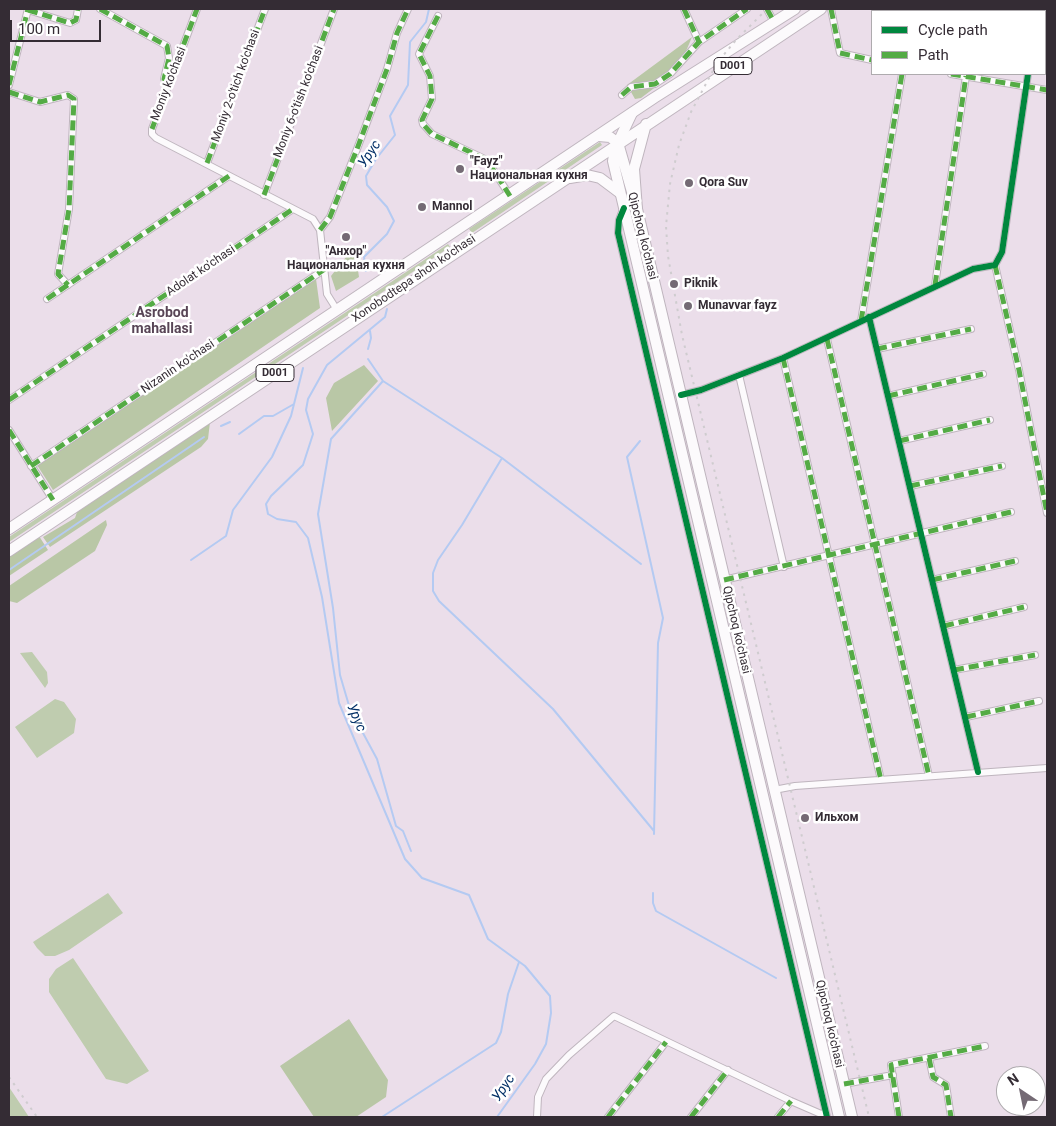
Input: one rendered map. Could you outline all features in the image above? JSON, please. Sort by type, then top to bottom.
[{"type":"main road","name":"Xonobodtepa shoh ko'chasi","points":[[9,529],[632,113],[795,9]]},
{"type":"main road","name":"Xonobodtepa shoh ko'chasi","points":[[9,551],[562,180],[821,9]]},
{"type":"main road","points":[[632,113],[644,126],[634,169],[633,189],[636,210]]},
{"type":"main road","name":"Qipchoq ko'chasi","points":[[632,113],[618,143],[613,161],[839,1117]]},
{"type":"main road","points":[[599,136],[610,137],[618,143]]},
{"type":"main road","name":"Qipchoq ko'chasi","points":[[618,143],[678,384],[852,1117]]},
{"type":"main road","points":[[562,180],[578,176],[592,176],[605,180],[620,193]]},
{"type":"main road","points":[[450,236],[458,239],[458,250]]},
{"type":"main road","points":[[666,387],[678,384]]},
{"type":"street","points":[[9,85],[28,10],[70,23],[76,20],[78,9]]},
{"type":"street","points":[[100,9],[167,46],[170,58],[164,80],[169,84]]},
{"type":"street","name":"Moniy ko'chasi","points":[[197,9],[152,129],[152,134],[156,138],[208,163],[264,195],[309,216],[320,230]]},
{"type":"street","name":"Moniy 2-o'tich ko'chasi","points":[[208,163],[265,9]]},
{"type":"street","name":"Moniy 6-o'tish ko'chasi","points":[[264,195],[334,9]]},
{"type":"street","points":[[337,310],[327,294],[326,269],[320,230],[330,217],[358,148],[387,69],[397,33],[408,9]]},
{"type":"street","points":[[684,9],[699,42]]},
{"type":"street","points":[[622,95],[631,87],[655,84],[670,74],[699,42],[747,9]]},
{"type":"street","points":[[767,9],[774,22]]},
{"type":"street","points":[[831,9],[840,53],[871,60]]},
{"type":"street","points":[[438,16],[420,54],[430,76],[432,99],[422,120],[423,124],[432,134],[487,160],[510,196]]},
{"type":"street","points":[[861,321],[902,75]]},
{"type":"street","points":[[958,75],[1047,90]]},
{"type":"street","points":[[1028,75],[1002,252],[995,265],[1019,370],[1047,513]]},
{"type":"street","points":[[935,285],[966,76]]},
{"type":"street","points":[[9,92],[40,102],[64,96],[74,99],[69,209],[58,274],[68,285]]},
{"type":"street","points":[[47,299],[229,176]]},
{"type":"street","points":[[537,1117],[538,1097],[546,1079],[611,1017],[616,1016],[666,1042],[791,1101],[827,1115],[618,233],[619,220],[624,208]]},
{"type":"street","name":"Adolat ko'chasi","points":[[9,400],[293,209]]},
{"type":"street","points":[[680,395],[701,390],[827,339],[973,268],[995,265]]},
{"type":"street","name":"Nizanin ko'chasi","points":[[31,466],[326,269]]},
{"type":"street","points":[[869,317],[978,772]]},
{"type":"street","points":[[877,349],[971,329]]},
{"type":"street","points":[[827,339],[929,776]]},
{"type":"street","points":[[783,358],[881,780]]},
{"type":"street","points":[[888,396],[983,374]]},
{"type":"street","points":[[740,375],[784,567]]},
{"type":"street","points":[[899,442],[990,420]]},
{"type":"street","points":[[9,430],[53,500]]},
{"type":"street","points":[[910,486],[1002,466]]},
{"type":"street","points":[[724,580],[829,557],[1011,512]]},
{"type":"street","points":[[932,580],[1014,561]]},
{"type":"street","points":[[944,626],[1024,607]]},
{"type":"street","points":[[954,670],[1035,655]]},
{"type":"street","points":[[966,717],[1039,701]]},
{"type":"street","points":[[774,790],[795,786],[1047,768]]},
{"type":"street","points":[[608,1117],[666,1042]]},
{"type":"street","points":[[899,1117],[891,1065],[985,1046]]},
{"type":"street","points":[[929,1058],[933,1076],[946,1085],[951,1117]]},
{"type":"street","points":[[690,1117],[728,1070]]},
{"type":"street","points":[[844,1084],[893,1075]]},
{"type":"street","points":[[778,1117],[791,1101]]},
{"type":"green space","points":[[692,37],[678,70],[641,98],[635,99],[627,85]]},
{"type":"green space","points":[[600,142],[602,145],[472,233],[469,229]]},
{"type":"green space","points":[[448,244],[450,247],[9,542],[9,537]]},
{"type":"green space","points":[[355,250],[359,277],[336,291],[331,276],[346,257]]},
{"type":"green space","points":[[316,279],[320,308],[53,490],[37,465]]},
{"type":"green space","points":[[364,365],[378,381],[332,431],[326,398],[334,383]]},
{"type":"green space","points":[[210,422],[208,439],[201,447],[50,547],[43,537],[75,518],[77,512]]},
{"type":"green space","points":[[106,520],[107,525],[95,551],[17,603],[9,601],[9,586]]},
{"type":"green space","points":[[39,536],[48,550],[9,576],[9,556]]},
{"type":"green space","points":[[32,652],[47,672],[48,683],[45,688],[20,653]]},
{"type":"green space","points":[[55,699],[64,702],[76,719],[74,733],[37,758],[15,727]]},
{"type":"green space","points":[[108,893],[123,913],[69,950],[55,956],[45,956],[37,948],[33,942]]},
{"type":"green space","points":[[73,958],[149,1071],[127,1084],[106,1079],[49,992],[49,979],[56,969]]},
{"type":"green space","points":[[349,1019],[388,1080],[386,1097],[356,1117],[314,1117],[280,1066]]},
{"type":"green space","points":[[9,1087],[29,1117],[9,1117]]},
{"type":"waterway","name":"Урус","points":[[366,271],[364,257],[387,234],[394,221],[387,207],[367,185],[366,176],[376,159],[395,135],[390,116],[408,85],[410,42],[426,22],[429,9]]},
{"type":"waterway","name":"Урус","points":[[387,309],[385,317],[327,365],[308,399],[306,410],[313,434],[303,465],[271,496],[266,504],[268,514],[277,519],[296,522],[308,538],[322,597],[339,703],[405,859],[422,878],[469,895],[488,939],[525,966],[550,996],[551,1013],[546,1044],[535,1064],[497,1117]]},
{"type":"waterway","points":[[368,349],[371,338],[370,331]]},
{"type":"waterway","points":[[368,359],[383,381],[502,458],[641,564]]},
{"type":"waterway","points":[[191,560],[226,536],[233,510],[272,457],[291,416],[303,368]]},
{"type":"waterway","points":[[383,381],[331,439],[318,514],[333,608],[340,675],[350,709],[377,759],[396,826],[403,831],[411,851]]},
{"type":"waterway","points":[[239,434],[264,416],[273,416],[294,404]]},
{"type":"waterway","points":[[221,426],[230,422]]},
{"type":"waterway","points":[[9,570],[204,437]]},
{"type":"waterway","points":[[640,441],[627,457],[663,618],[658,643],[654,834]]},
{"type":"waterway","points":[[502,458],[462,525],[438,560],[433,573],[433,591],[439,601],[553,709],[654,831]]},
{"type":"waterway","points":[[653,893],[653,903],[656,911],[776,978]]},
{"type":"waterway","points":[[382,1117],[496,1043],[501,1032],[508,994],[519,962]]},
{"type":"railway","points":[[767,9],[736,40],[717,63],[691,112],[679,145],[670,184],[666,226],[668,256],[682,335],[869,1117]]},
{"type":"railway","points":[[9,1077],[37,1117]]},
{"type":"marked path","points":[[9,85],[28,9]]},
{"type":"marked path","points":[[28,10],[70,23],[76,20],[78,9]]},
{"type":"marked path","points":[[100,9],[167,46],[169,58],[164,79],[169,84]]},
{"type":"marked path","points":[[152,129],[197,9]]},
{"type":"marked path","points":[[207,163],[265,9]]},
{"type":"marked path","points":[[264,195],[334,9]]},
{"type":"marked path","points":[[320,230],[330,217],[387,69],[397,33],[408,9]]},
{"type":"marked path","points":[[684,9],[699,42]]},
{"type":"marked path","points":[[622,95],[631,87],[655,84],[670,74],[699,42],[747,9]]},
{"type":"marked path","points":[[767,9],[774,22]]},
{"type":"marked path","points":[[831,9],[840,53],[871,60]]},
{"type":"marked path","points":[[956,9],[964,10]]},
{"type":"marked path","points":[[438,16],[419,54],[430,76],[432,99],[422,120],[423,124],[432,134],[487,160],[510,196]]},
{"type":"marked path","points":[[861,321],[902,75]]},
{"type":"marked path","points":[[957,75],[1047,90]]},
{"type":"marked path","points":[[935,285],[966,76]]},
{"type":"marked path","points":[[9,92],[40,102],[68,95],[74,99],[69,209],[58,274],[68,285]]},
{"type":"marked path","points":[[47,299],[229,176]]},
{"type":"marked path","points":[[9,400],[293,209]]},
{"type":"marked path","points":[[995,265],[1019,370],[1047,513]]},
{"type":"marked path","points":[[31,466],[325,269]]},
{"type":"marked path","points":[[877,349],[971,329]]},
{"type":"marked path","points":[[827,339],[929,776]]},
{"type":"marked path","points":[[783,358],[881,780]]},
{"type":"marked path","points":[[888,396],[983,374]]},
{"type":"marked path","points":[[899,441],[990,420]]},
{"type":"marked path","points":[[9,430],[53,500]]},
{"type":"marked path","points":[[910,486],[1002,466]]},
{"type":"marked path","points":[[724,580],[1011,512]]},
{"type":"marked path","points":[[932,580],[1015,561]]},
{"type":"marked path","points":[[944,626],[1024,607]]},
{"type":"marked path","points":[[954,670],[1035,655]]},
{"type":"marked path","points":[[966,717],[1039,701]]},
{"type":"marked path","points":[[608,1117],[666,1042]]},
{"type":"marked path","points":[[899,1117],[891,1065],[985,1046]]},
{"type":"marked path","points":[[929,1058],[933,1077],[946,1085],[951,1117]]},
{"type":"marked path","points":[[691,1117],[728,1070]]},
{"type":"marked path","points":[[844,1084],[893,1075]]},
{"type":"marked path","points":[[778,1117],[791,1101]]},
{"type":"cycle path","points":[[681,395],[701,390],[783,358],[973,269],[995,265],[1002,252],[1028,75]]},
{"type":"cycle path","points":[[624,208],[619,220],[618,233],[827,1117]]},
{"type":"cycle path","points":[[869,317],[978,772]]},
{"type":"place","name":"\"Fayz\" Национальная кухня","points":[[460,169]]},
{"type":"place","name":"Qora Suv","points":[[689,183]]},
{"type":"place","name":"Mannol","points":[[422,207]]},
{"type":"place","name":"\"Анхор\" Национальная кухня","points":[[346,237]]},
{"type":"place","name":"Piknik","points":[[674,284]]},
{"type":"place","name":"Munavvar fayz","points":[[688,306]]},
{"type":"place","name":"Ильхом","points":[[805,818]]},
{"type":"district","name":"Asrobod mahallasi","points":[[162,322]]}]
